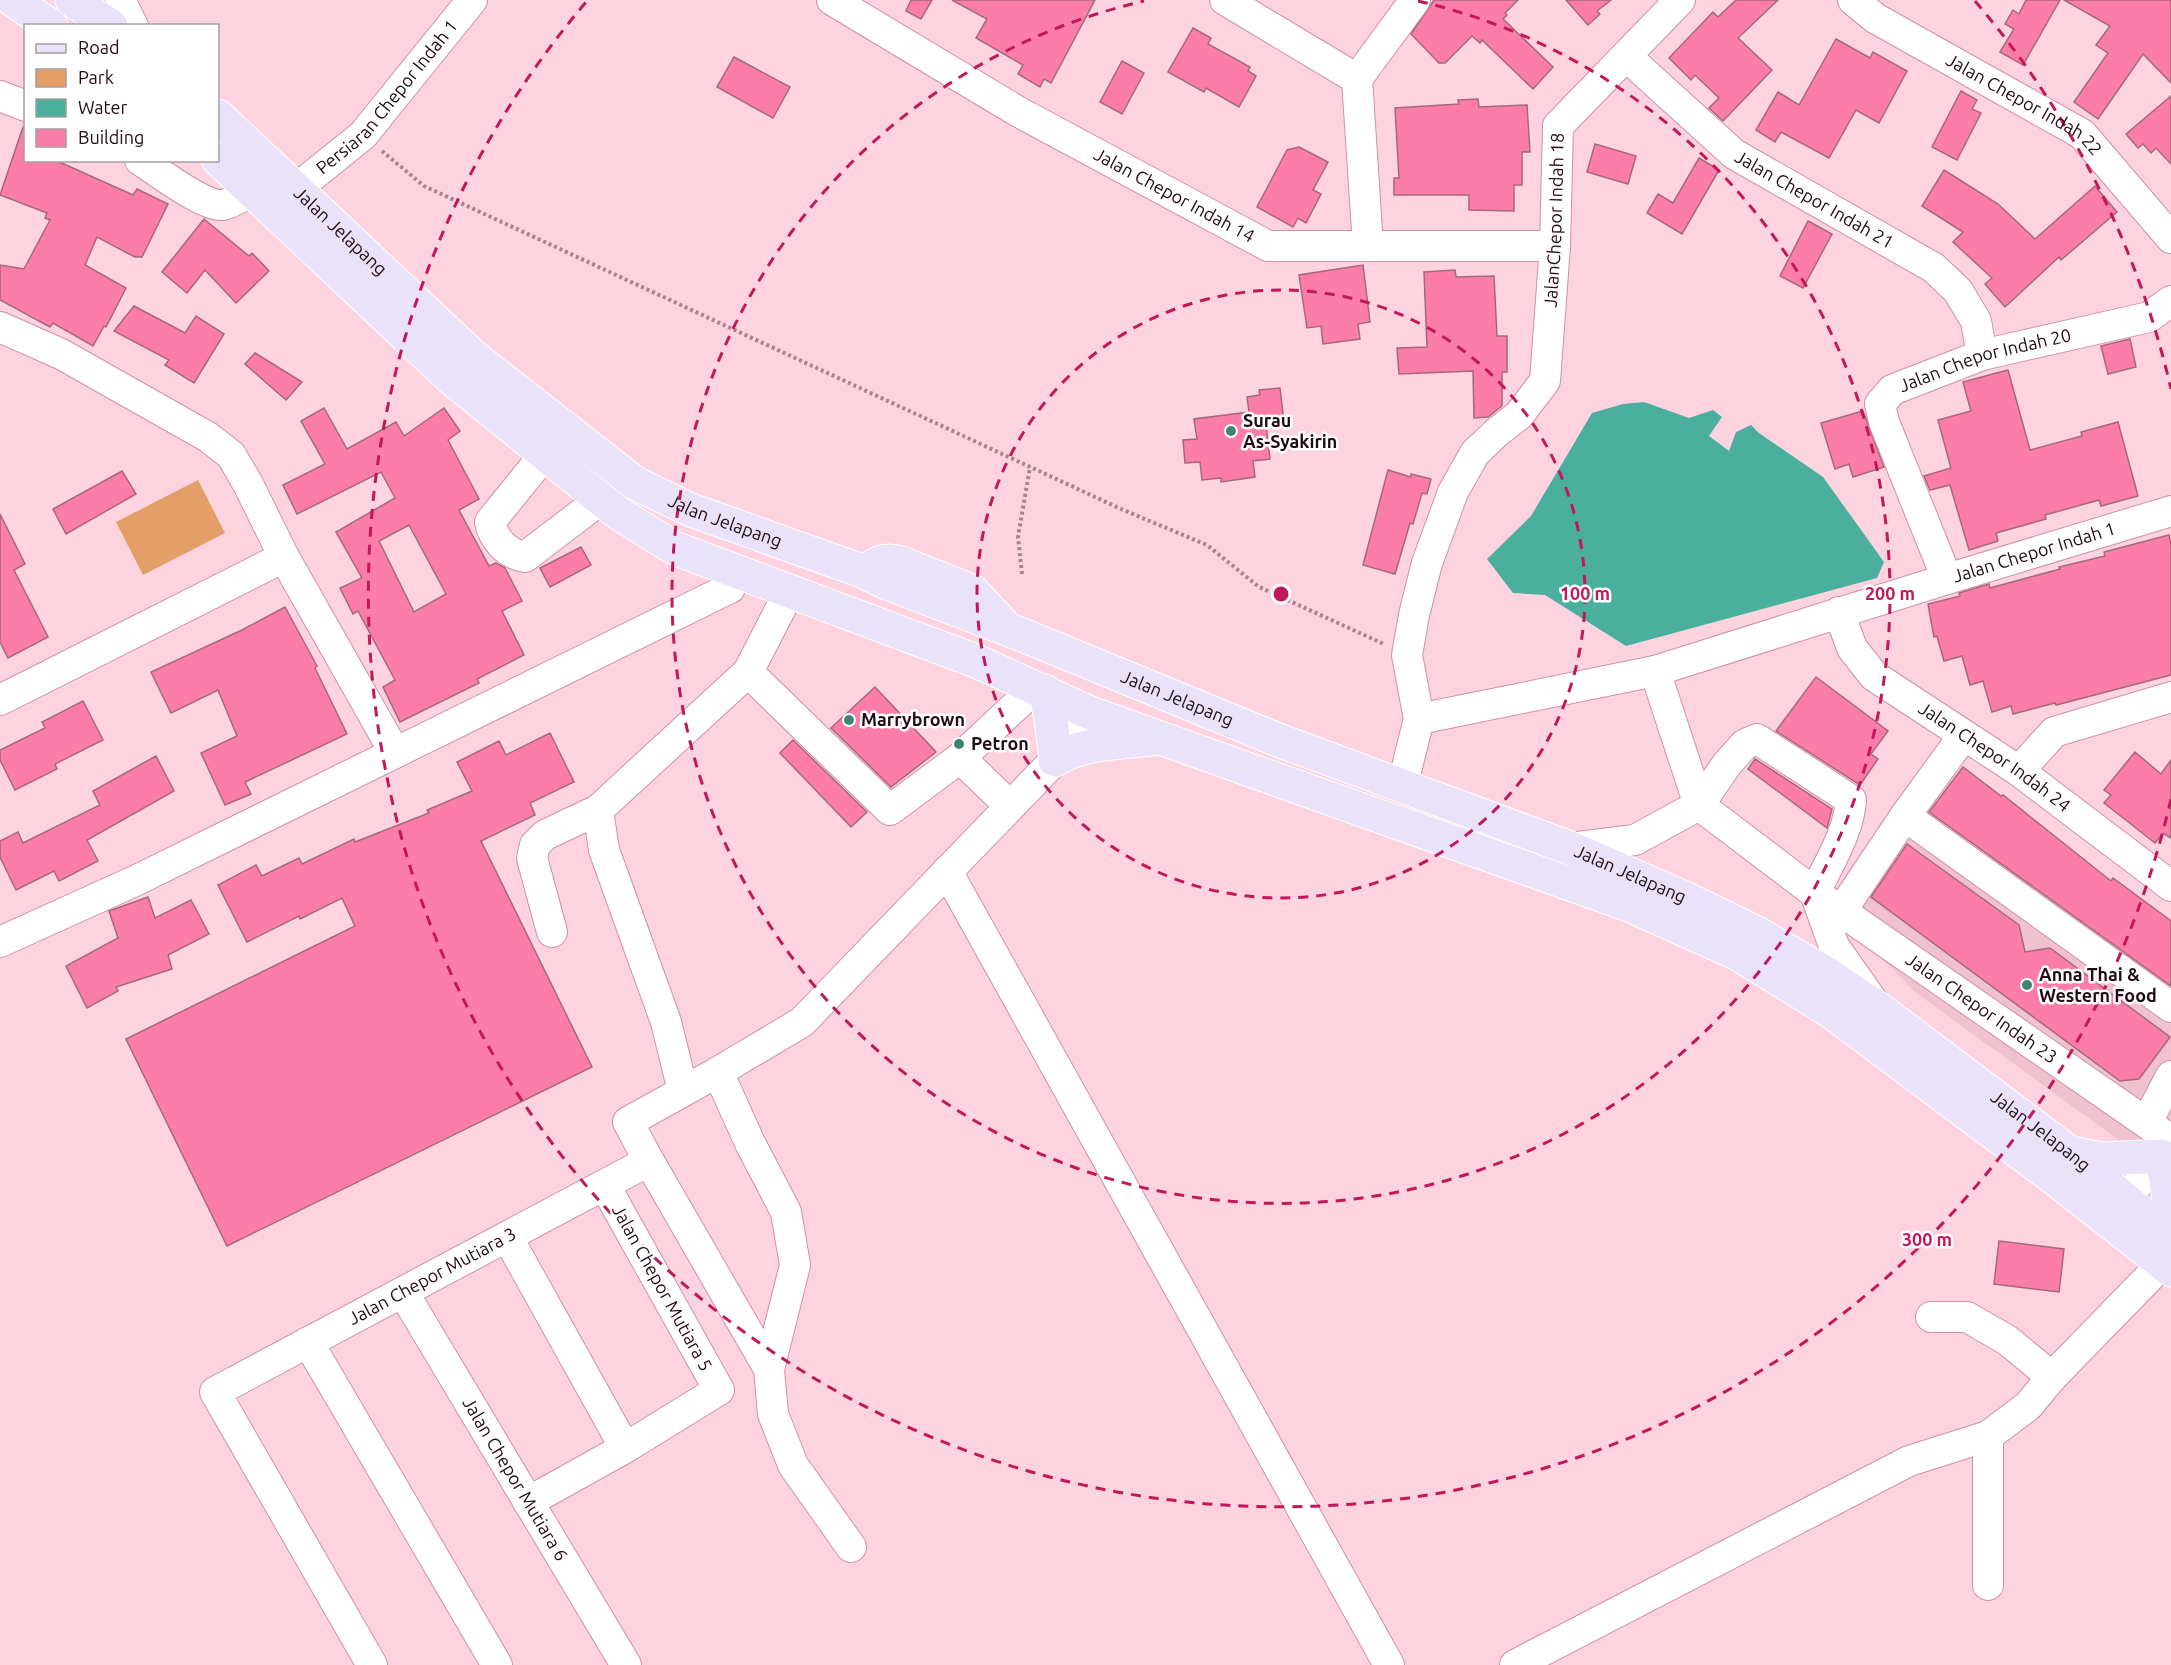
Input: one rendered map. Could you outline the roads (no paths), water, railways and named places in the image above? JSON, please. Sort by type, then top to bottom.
[{"type":"main road","points":[[13,0],[48,24]]},
{"type":"main road","points":[[72,0],[108,24]]},
{"type":"main road","name":"Jalan Jelapang","points":[[219,117],[475,358],[635,483],[691,510],[827,560],[865,572],[878,562],[889,560],[972,591],[1009,631],[1402,787],[1570,848],[1688,899],[1757,933],[1824,972],[1879,1010],[2070,1153],[2123,1215],[2168,1257]]},
{"type":"main road","name":"Jalan Jelapang","points":[[219,160],[452,379],[618,513],[674,548],[795,602],[976,661],[1090,713],[1629,905],[1738,954],[1830,1011],[2092,1207],[2123,1215]]},
{"type":"main road","points":[[674,548],[730,588],[795,602],[819,591],[827,582],[830,574],[827,560]]},
{"type":"main road","points":[[1056,649],[1077,684],[1090,713],[1103,700],[1116,692],[1150,688]]},
{"type":"main road","points":[[1040,689],[1050,713],[1055,759],[1067,752],[1098,745],[1161,739]]},
{"type":"main road","points":[[2070,1153],[2103,1159],[2168,1148],[2171,1212]]},
{"type":"street","points":[[120,0],[132,24]]},
{"type":"street","name":"Persiaran Chepor Indah 1","points":[[296,189],[363,135],[472,0]]},
{"type":"street","name":"Jalan Chepor Indah 14","points":[[832,0],[1017,111],[1268,246],[1555,246]]},
{"type":"street","points":[[1225,0],[1357,78]]},
{"type":"street","points":[[1368,246],[1357,78],[1415,0]]},
{"type":"street","name":"JalanChepor Indah 18","points":[[1419,719],[1407,655],[1427,562],[1453,492],[1475,453],[1519,415],[1545,381],[1555,246],[1558,126],[1680,0]]},
{"type":"street","name":"Jalan Chepor Indah 22","points":[[1853,0],[1875,18],[2082,134],[2171,238]]},
{"type":"street","name":"Jalan Chepor Indah 21","points":[[1626,56],[1734,154],[1934,268],[1958,291],[1976,321],[1982,355]]},
{"type":"street","points":[[0,96],[24,105]]},
{"type":"street","points":[[143,162],[203,200],[222,205],[237,200],[253,190]]},
{"type":"street","name":"Jalan Chepor Indah 20","points":[[1947,579],[1884,422],[1880,404],[1892,390],[1982,355],[2149,317],[2171,301]]},
{"type":"street","points":[[0,327],[70,360],[208,437],[231,455],[284,557],[395,753]]},
{"type":"street","points":[[544,454],[490,522],[492,535],[514,555],[525,557],[601,499]]},
{"type":"street","name":"Jalan Chepor Indah 1","points":[[1419,719],[1654,671],[2171,511]]},
{"type":"street","points":[[0,699],[284,557]]},
{"type":"street","points":[[0,942],[137,880],[730,588]]},
{"type":"street","points":[[552,932],[532,858],[535,845],[545,835],[598,810],[748,672],[795,602]]},
{"type":"street","name":"Jalan Chepor Indah 24","points":[[1839,612],[1852,648],[1874,675],[2019,771],[2171,886]]},
{"type":"street","points":[[1654,671],[1699,805]]},
{"type":"street","points":[[748,672],[890,810],[960,758],[1040,689]]},
{"type":"street","points":[[2019,771],[2054,732],[2171,697]]},
{"type":"street","points":[[769,1370],[628,1122],[802,1022],[1055,759],[1090,713]]},
{"type":"street","points":[[1402,787],[1419,719]]},
{"type":"street","points":[[1842,910],[1905,816],[1964,735]]},
{"type":"street","points":[[1570,848],[1635,840],[1699,805],[1727,764],[1745,744],[1756,739],[1851,800],[1850,811],[1841,837],[1815,893],[1834,946],[1879,1010]]},
{"type":"street","points":[[960,758],[1010,806]]},
{"type":"street","name":"Jalan Chepor Indah 23","points":[[1699,805],[1815,893],[2147,1122],[2168,1148]]},
{"type":"street","points":[[598,810],[603,850],[666,1022],[683,1091]]},
{"type":"street","points":[[1905,816],[2171,1007]]},
{"type":"street","points":[[947,871],[1389,1665]]},
{"type":"street","points":[[718,1072],[750,1143],[786,1212],[795,1265],[769,1370],[773,1414],[793,1465],[851,1547]]},
{"type":"street","points":[[2147,1122],[2171,1077]]},
{"type":"street","points":[[2123,1215],[2168,1148]]},
{"type":"street","name":"Jalan Chepor Mutiara 3","points":[[372,1665],[215,1392],[649,1161]]},
{"type":"street","name":"Jalan Chepor Mutiara 5","points":[[605,1186],[719,1390],[625,1448]]},
{"type":"street","points":[[508,1238],[625,1448],[528,1502]]},
{"type":"street","points":[[1515,1665],[1909,1461],[1988,1436],[2028,1406],[2052,1377],[2168,1257]]},
{"type":"street","name":"Jalan Chepor Mutiara 6","points":[[403,1292],[626,1665]]},
{"type":"street","points":[[1931,1317],[1967,1317],[2007,1340],[2052,1377]]},
{"type":"street","points":[[308,1342],[497,1665]]},
{"type":"street","points":[[1988,1436],[1988,1585]]},
{"type":"water","points":[[1644,402],[1689,418],[1713,410],[1722,417],[1709,436],[1729,451],[1736,432],[1751,425],[1759,433],[1823,477],[1884,562],[1877,578],[1626,646],[1545,595],[1513,593],[1487,559],[1531,516],[1592,413],[1623,404]]},
{"type":"place","name":"Surau As-Syakirin","points":[[1231,431]]},
{"type":"place","name":"Marrybrown","points":[[849,720]]},
{"type":"place","name":"Petron","points":[[959,744]]},
{"type":"place","name":"Anna Thai & Western Food","points":[[2027,985]]}]
